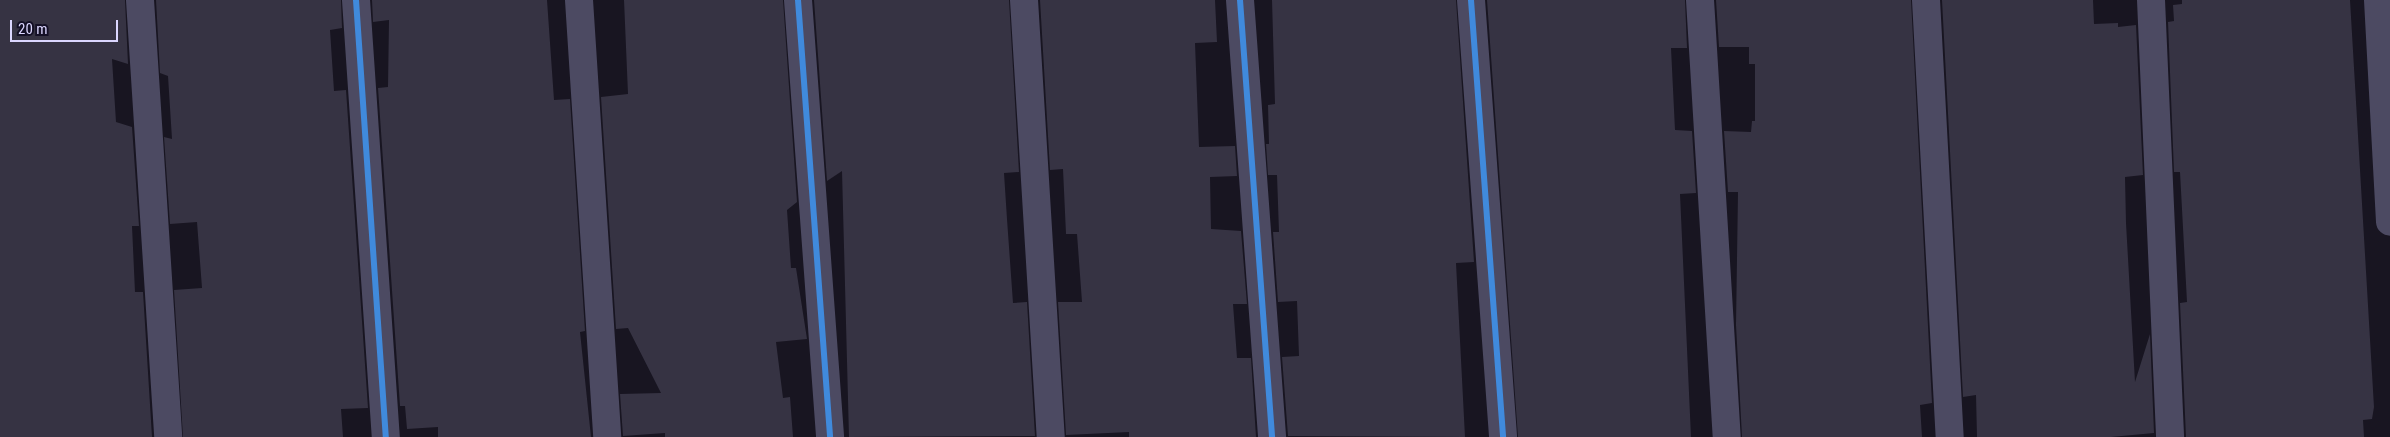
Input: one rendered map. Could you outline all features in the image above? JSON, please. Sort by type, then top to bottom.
[{"type":"street","points":[[140,0],[168,437]]},
{"type":"street","points":[[356,0],[386,437]]},
{"type":"street","points":[[579,0],[606,437]]},
{"type":"street","points":[[798,0],[830,437]]},
{"type":"street","points":[[1024,0],[1051,437]]},
{"type":"street","points":[[1240,0],[1272,437]]},
{"type":"street","points":[[1471,0],[1504,437]]},
{"type":"street","points":[[1700,0],[1728,437]]},
{"type":"street","points":[[1926,0],[1950,437]]},
{"type":"street","points":[[2151,0],[2170,437]]},
{"type":"street","points":[[2378,0],[2390,222]]},
{"type":"building","points":[[0,0],[125,0],[128,64],[112,59],[116,122],[132,127],[139,226],[132,226],[135,292],[143,292],[152,437],[0,437]]},
{"type":"building","points":[[156,0],[341,0],[342,28],[330,30],[334,91],[346,90],[368,408],[341,409],[343,437],[183,437],[174,290],[202,288],[197,222],[170,224],[164,137],[172,139],[168,76],[160,73]]},
{"type":"building","points":[[372,0],[547,0],[554,100],[570,99],[585,331],[580,332],[591,437],[438,437],[438,427],[407,429],[405,406],[400,406],[378,88],[388,87],[389,20],[373,22]]},
{"type":"building","points":[[624,0],[783,0],[797,202],[787,210],[791,268],[796,268],[807,339],[776,342],[783,398],[790,397],[793,437],[665,437],[665,433],[623,436],[620,394],[661,393],[628,328],[616,329],[601,97],[628,94]]},
{"type":"building","points":[[814,0],[1009,0],[1019,172],[1004,173],[1013,303],[1027,302],[1035,436],[849,437],[842,171],[827,181]]},
{"type":"building","points":[[1040,0],[1215,0],[1217,42],[1195,43],[1199,147],[1235,146],[1237,176],[1210,177],[1211,229],[1241,231],[1247,304],[1233,304],[1237,358],[1251,358],[1256,437],[1129,437],[1129,432],[1066,435],[1058,302],[1082,302],[1077,234],[1066,234],[1063,169],[1050,170]]},
{"type":"building","points":[[1272,0],[1456,0],[1474,262],[1456,263],[1465,437],[1288,436],[1282,357],[1299,356],[1297,301],[1278,302],[1273,232],[1279,232],[1277,175],[1268,175],[1266,144],[1269,144],[1268,105],[1275,104]]},
{"type":"building","points":[[1487,0],[1685,0],[1687,48],[1671,48],[1675,130],[1692,131],[1696,193],[1680,194],[1691,437],[1518,437]]},
{"type":"building","points":[[1716,0],[1911,0],[1932,403],[1920,405],[1922,437],[1742,437],[1736,325],[1738,192],[1728,192],[1724,131],[1751,132],[1752,121],[1755,121],[1755,64],[1749,64],[1749,47],[1719,47]]},
{"type":"building","points":[[1942,0],[2093,0],[2094,24],[2118,23],[2118,27],[2136,25],[2143,175],[2125,177],[2126,223],[2135,382],[2150,334],[2154,433],[2111,437],[1977,437],[1976,395],[1963,397]]},
{"type":"building","points":[[2182,0],[2350,0],[2374,407],[2372,419],[2363,420],[2364,437],[2186,437],[2180,303],[2187,302],[2180,172],[2174,172],[2168,22],[2174,21],[2173,5],[2182,4]]},
{"type":"cycle path","points":[[356,0],[386,437]]},
{"type":"cycle path","points":[[798,0],[830,437]]},
{"type":"cycle path","points":[[1240,0],[1272,437]]},
{"type":"cycle path","points":[[1471,0],[1503,437]]}]
